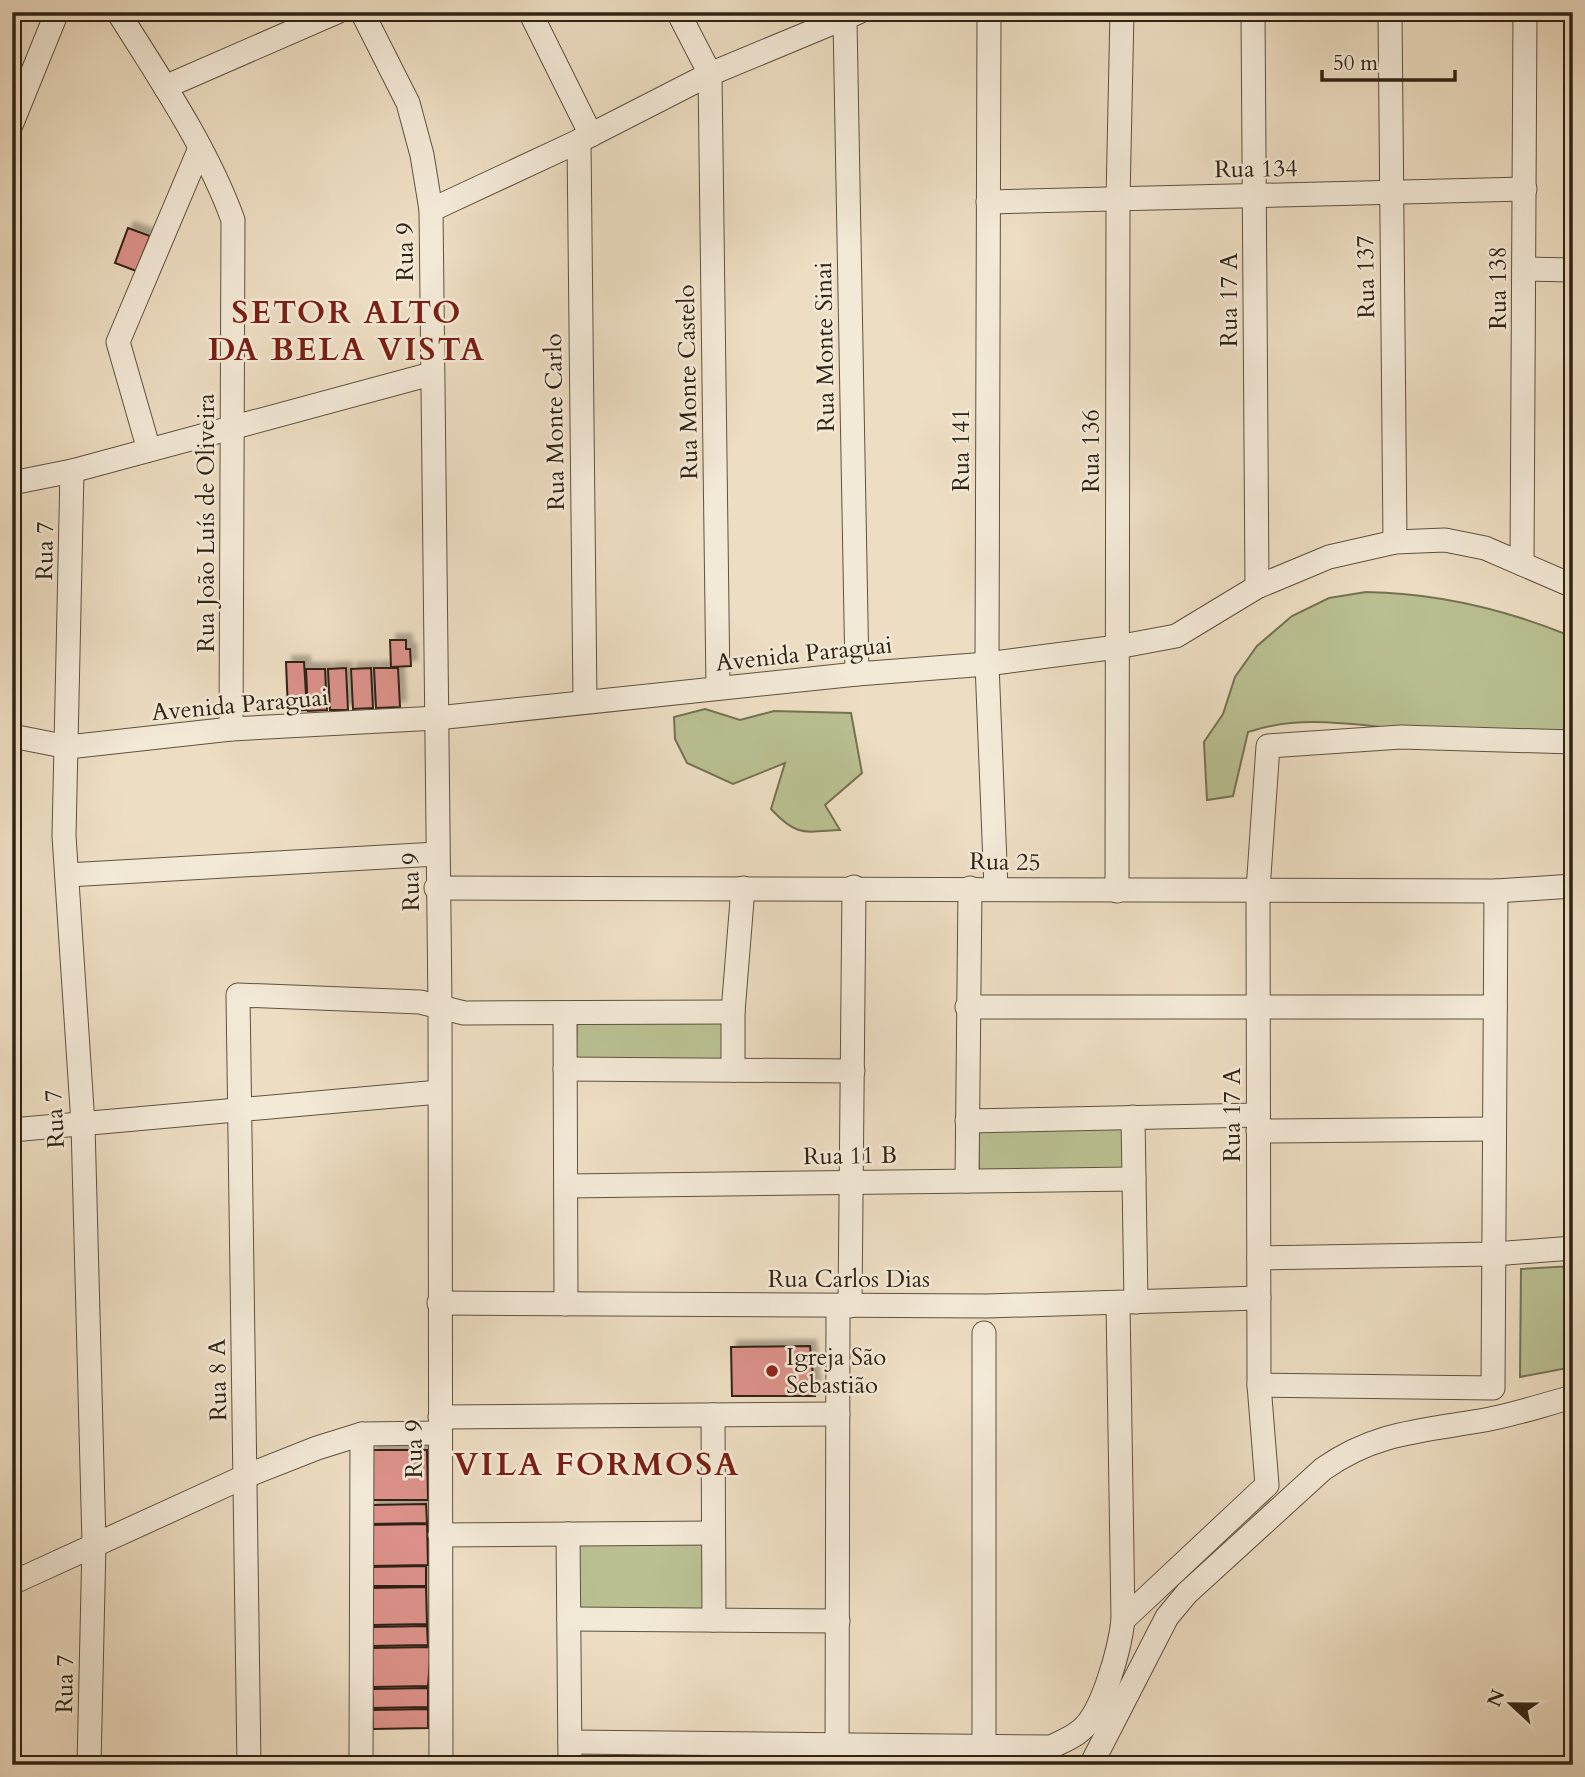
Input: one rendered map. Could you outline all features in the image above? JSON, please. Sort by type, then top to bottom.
[{"type":"street","points":[[12,123],[57,12]]},
{"type":"street","name":"Rua João Luís de Oliveira","points":[[118,12],[200,148],[233,220],[231,729]]},
{"type":"street","points":[[165,87],[337,12]]},
{"type":"street","name":"Rua 9","points":[[362,12],[408,103],[422,155],[431,210],[437,718],[436,888],[440,1006],[441,1765]]},
{"type":"street","name":"Rua Monte Carlo","points":[[530,12],[585,138],[585,702]]},
{"type":"street","points":[[678,12],[710,74]]},
{"type":"street","name":"Rua 141","points":[[989,12],[987,664],[996,888]]},
{"type":"street","name":"Rua 136","points":[[1117,891],[1118,199],[1122,12]]},
{"type":"street","name":"Rua 17 A","points":[[1253,12],[1257,587]]},
{"type":"street","name":"Rua 137","points":[[1390,12],[1395,542]]},
{"type":"street","name":"Rua 138","points":[[1522,564],[1525,12]]},
{"type":"street","points":[[431,210],[585,138],[710,74],[839,17]]},
{"type":"street","name":"Rua Monte Sinai","points":[[839,17],[857,674]]},
{"type":"street","name":"Rua Monte Castelo","points":[[710,74],[718,688]]},
{"type":"street","points":[[149,450],[118,342],[200,148]]},
{"type":"street","name":"Rua 134","points":[[988,202],[1525,189]]},
{"type":"street","points":[[1524,270],[1573,270]]},
{"type":"street","points":[[12,483],[72,471],[431,374]]},
{"type":"street","name":"Rua 7","points":[[72,471],[64,835],[83,1124],[94,1545],[89,1765]]},
{"type":"street","name":"Avenida Paraguai","points":[[12,736],[68,747],[231,729],[437,718],[857,674],[987,664],[1117,647],[1176,636],[1257,587],[1329,557],[1395,542],[1445,540],[1485,548],[1573,586]]},
{"type":"street","name":"Rua 17 A","points":[[1123,1620],[1267,1485],[1259,1385],[1258,890],[1268,746],[1401,737],[1573,742]]},
{"type":"street","points":[[67,876],[437,854]]},
{"type":"street","name":"Rua 25","points":[[436,888],[855,887],[1117,891],[1496,891],[1573,886]]},
{"type":"street","points":[[837,1755],[838,1414],[852,1183],[855,887]]},
{"type":"street","points":[[733,1070],[733,1012],[743,888]]},
{"type":"street","points":[[967,1181],[970,888]]},
{"type":"street","points":[[1259,1385],[1493,1388],[1496,891]]},
{"type":"street","name":"Rua 8 A","points":[[249,1765],[238,995],[420,1002],[440,1006]]},
{"type":"street","points":[[440,1006],[464,1013],[733,1012]]},
{"type":"street","points":[[967,1007],[1495,1007]]},
{"type":"street","points":[[565,1013],[566,1304]]},
{"type":"street","points":[[565,1069],[853,1071]]},
{"type":"street","points":[[12,1130],[439,1092]]},
{"type":"street","points":[[967,1121],[1133,1117],[1494,1129]]},
{"type":"street","points":[[568,1534],[570,1753],[837,1755],[984,1746],[1051,1747],[1083,1730],[1120,1650],[1123,1620],[1127,1302],[1134,1179],[1133,1117]]},
{"type":"street","name":"Rua 11 B","points":[[566,1186],[1134,1179]]},
{"type":"street","points":[[1259,1258],[1494,1254],[1573,1248]]},
{"type":"street","name":"Rua Carlos Dias","points":[[439,1303],[844,1306],[1259,1298]]},
{"type":"street","points":[[984,1333],[984,1746]]},
{"type":"street","points":[[1091,1765],[1167,1617],[1187,1593],[1323,1469],[1345,1453],[1406,1431],[1481,1421],[1573,1397]]},
{"type":"street","points":[[12,1583],[246,1476],[362,1434],[440,1425],[713,1415],[838,1414]]},
{"type":"street","points":[[713,1415],[714,1620]]},
{"type":"street","points":[[361,1765],[362,1434]]},
{"type":"street","points":[[440,1535],[713,1533]]},
{"type":"street","points":[[569,1619],[838,1621]]},
{"type":"green space","points":[[1366,592],[1420,596],[1471,604],[1522,618],[1573,637],[1573,734],[1428,731],[1315,722],[1270,726],[1248,732],[1233,796],[1207,800],[1204,742],[1223,714],[1235,677],[1257,646],[1292,616],[1329,598]]},
{"type":"green space","points":[[705,709],[740,720],[774,711],[851,713],[862,773],[825,805],[840,830],[802,831],[788,824],[771,809],[785,763],[733,784],[687,763],[675,739],[674,717]]},
{"type":"green space","points":[[577,1020],[724,1020],[724,1062],[576,1062]]},
{"type":"green space","points":[[978,1128],[1124,1128],[1125,1171],[979,1171]]},
{"type":"green space","points":[[1573,1266],[1573,1367],[1520,1377],[1521,1269]]},
{"type":"green space","points":[[703,1541],[703,1609],[579,1610],[578,1542]]},
{"type":"building","points":[[128,228],[150,236],[136,271],[115,263]]},
{"type":"building","points":[[390,640],[406,640],[406,649],[410,649],[411,666],[391,667]]},
{"type":"building","points":[[286,662],[304,662],[307,710],[288,711]]},
{"type":"building","points":[[346,668],[348,710],[330,710],[328,669]]},
{"type":"building","points":[[371,668],[373,708],[353,709],[351,669]]},
{"type":"building","points":[[374,668],[398,668],[400,707],[376,708]]},
{"type":"building","points":[[306,669],[325,669],[327,710],[308,711]]},
{"type":"building","name":"Igreja São Sebastião","points":[[810,1346],[815,1396],[732,1396],[731,1347]]},
{"type":"building","points":[[370,1450],[427,1450],[428,1500],[371,1500]]},
{"type":"building","points":[[426,1504],[427,1523],[371,1524],[370,1505]]},
{"type":"building","points":[[427,1524],[428,1565],[371,1566],[369,1525]]},
{"type":"building","points":[[426,1566],[426,1586],[371,1586],[370,1567]]},
{"type":"building","points":[[426,1587],[427,1624],[372,1625],[370,1588]]},
{"type":"building","points":[[427,1626],[428,1645],[372,1646],[371,1627]]},
{"type":"building","points":[[431,1647],[428,1686],[373,1687],[371,1648]]},
{"type":"building","points":[[428,1688],[428,1707],[373,1708],[372,1689]]},
{"type":"building","points":[[428,1709],[428,1728],[373,1729],[372,1710]]},
{"type":"place","name":"Igreja São Sebastião","points":[[772,1371]]},
{"type":"district","name":"SETOR ALTO DA BELA VISTA","points":[[347,332]]},
{"type":"district","name":"VILA FORMOSA","points":[[597,1465]]}]
